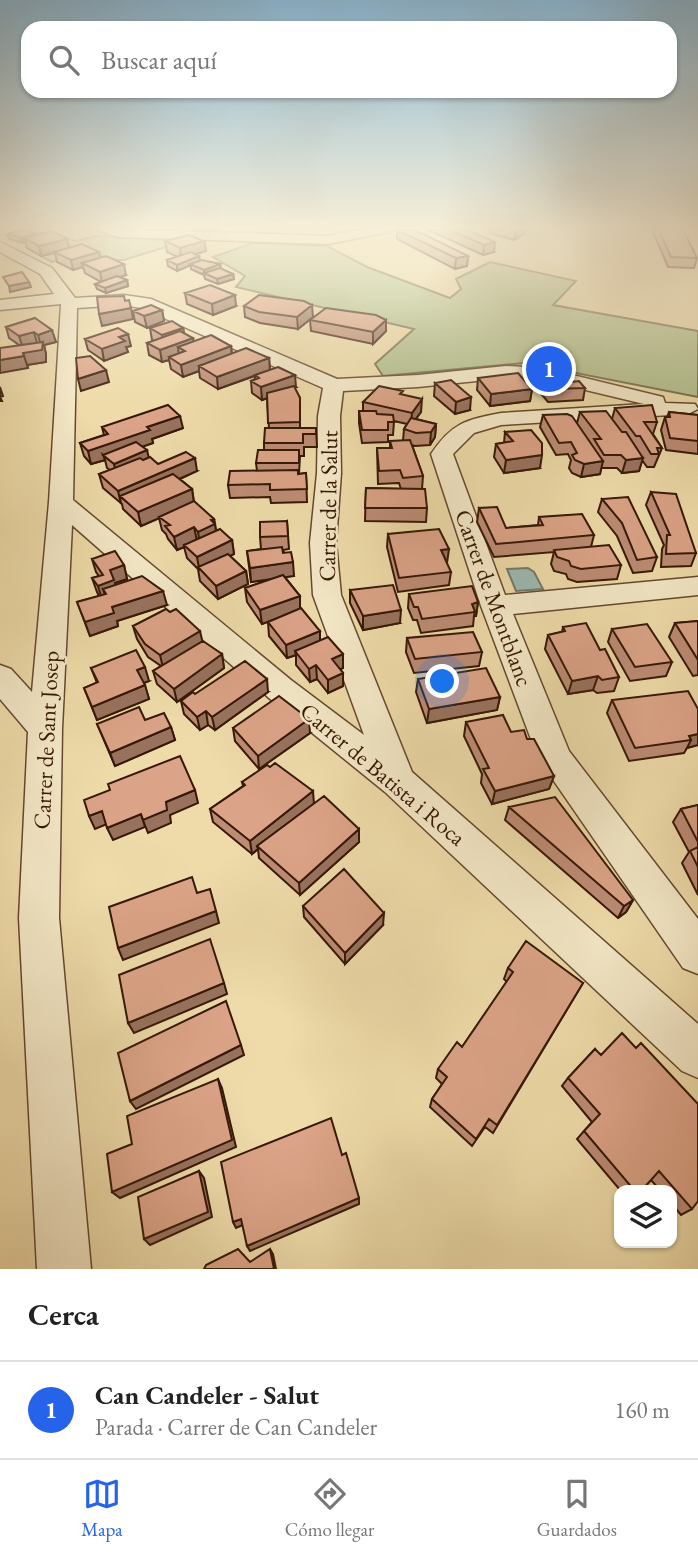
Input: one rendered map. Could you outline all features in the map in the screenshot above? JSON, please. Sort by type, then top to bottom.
[{"type":"street","points":[[58,287],[68,301]]},
{"type":"street","points":[[0,305],[124,300],[145,303],[334,386],[506,372],[531,373],[693,409]]},
{"type":"street","name":"Carrer de Sant Josep","points":[[64,1269],[38,918],[45,729],[61,502],[68,301]]},
{"type":"street","name":"Carrer de la Salut","points":[[334,386],[329,416],[329,473],[323,543],[327,595],[398,781]]},
{"type":"street","name":"Carrer de Montblanc","points":[[693,409],[501,419],[479,423],[456,433],[442,454],[495,606],[555,758],[698,953]]},
{"type":"street","name":"Carrer de Batista i Roca","points":[[61,502],[280,689],[398,781],[698,1055]]},
{"type":"street","points":[[495,606],[698,586]]},
{"type":"street","points":[[0,677],[45,729]]},
{"type":"green space","points":[[237,287],[421,287],[450,298],[460,287],[570,287],[553,305],[698,331],[698,397],[525,363],[383,376],[375,364],[414,329]]},
{"type":"water","points":[[528,568],[534,572],[543,589],[516,591],[507,569]]},
{"type":"building","points":[[203,287],[216,287],[235,295],[212,304],[185,293]]},
{"type":"building","points":[[259,295],[304,301],[312,305],[297,317],[259,312],[244,306]]},
{"type":"building","points":[[124,296],[125,301],[129,300],[131,308],[99,314],[97,297]]},
{"type":"building","points":[[151,305],[162,310],[144,316],[133,311]]},
{"type":"building","points":[[326,308],[376,315],[386,320],[373,332],[310,320]]},
{"type":"building","points":[[35,318],[52,330],[38,335],[34,332],[19,336],[6,327]]},
{"type":"building","points":[[172,321],[183,328],[162,335],[150,328]]},
{"type":"building","points":[[118,328],[128,334],[119,337],[125,341],[102,349],[85,339]]},
{"type":"building","points":[[180,331],[193,338],[160,350],[147,343]]},
{"type":"building","points":[[211,335],[231,346],[181,365],[169,357],[185,351],[178,347]]},
{"type":"building","points":[[43,342],[42,350],[0,360],[0,348]]},
{"type":"building","points":[[246,348],[269,358],[217,377],[199,366]]},
{"type":"building","points":[[90,356],[106,370],[78,379],[76,358]]},
{"type":"building","points":[[278,367],[295,375],[261,387],[251,381],[259,378],[255,375]]},
{"type":"building","points":[[518,373],[532,389],[491,394],[478,378]]},
{"type":"building","points":[[556,375],[571,382],[579,381],[585,388],[550,389],[539,377]]},
{"type":"building","points":[[451,380],[471,397],[456,402],[435,383]]},
{"type":"building","points":[[294,386],[300,398],[300,422],[268,423],[267,393]]},
{"type":"building","points":[[379,386],[403,391],[400,394],[422,399],[412,413],[363,402]]},
{"type":"building","points":[[168,405],[180,416],[147,427],[150,430],[88,451],[80,443],[108,434],[102,427]]},
{"type":"building","points":[[652,405],[657,422],[644,422],[662,448],[657,448],[659,454],[651,454],[640,436],[636,436],[615,408]]},
{"type":"building","points":[[359,411],[393,415],[394,422],[388,422],[388,430],[362,430]]},
{"type":"building","points":[[606,411],[622,432],[626,432],[643,458],[626,460],[621,455],[604,455],[594,439],[601,439],[580,412]]},
{"type":"building","points":[[669,412],[698,415],[698,441],[670,438],[665,417],[670,417]]},
{"type":"building","points":[[543,415],[572,416],[603,461],[584,464],[575,460],[572,455],[577,453],[571,442],[559,443]]},
{"type":"building","points":[[411,418],[436,424],[431,432],[416,433],[404,429]]},
{"type":"building","points":[[265,428],[316,428],[316,434],[303,434],[303,443],[264,443]]},
{"type":"building","points":[[531,430],[542,443],[542,455],[506,460],[496,444],[513,441],[505,432]]},
{"type":"building","points":[[410,440],[423,476],[403,478],[400,470],[379,471],[377,448],[392,448],[390,441]]},
{"type":"building","points":[[136,442],[147,450],[114,464],[103,455]]},
{"type":"building","points":[[258,450],[299,450],[299,463],[256,463]]},
{"type":"building","points":[[186,452],[195,458],[118,491],[99,474],[140,458],[143,460],[150,457],[158,464]]},
{"type":"building","points":[[298,470],[298,474],[306,473],[307,489],[270,490],[270,484],[228,485],[230,471]]},
{"type":"building","points":[[173,474],[192,489],[138,512],[120,496]]},
{"type":"building","points":[[366,488],[425,489],[427,508],[365,508]]},
{"type":"building","points":[[651,492],[676,494],[696,553],[666,554],[667,535],[670,535]]},
{"type":"building","points":[[628,497],[657,557],[637,560],[622,523],[602,499]]},
{"type":"building","points":[[194,501],[214,519],[211,520],[215,524],[198,532],[194,527],[174,537],[165,526],[170,525],[159,517]]},
{"type":"building","points":[[497,507],[506,528],[543,525],[539,517],[582,514],[594,535],[496,544],[479,508]]},
{"type":"building","points":[[287,521],[288,536],[260,537],[260,522]]},
{"type":"building","points":[[220,529],[232,540],[197,557],[184,545]]},
{"type":"building","points":[[439,529],[449,549],[441,550],[451,572],[399,578],[388,534]]},
{"type":"building","points":[[609,545],[621,565],[581,569],[557,557],[554,550]]},
{"type":"building","points":[[282,547],[283,553],[291,552],[293,562],[250,568],[247,551]]},
{"type":"building","points":[[115,551],[124,565],[110,570],[114,580],[98,586],[92,578],[103,575],[92,559]]},
{"type":"building","points":[[228,554],[246,571],[216,586],[198,567]]},
{"type":"building","points":[[283,575],[300,596],[260,610],[245,588]]},
{"type":"building","points":[[142,576],[163,591],[112,607],[114,613],[85,622],[77,602],[106,594],[103,589]]},
{"type":"building","points":[[393,585],[401,610],[363,616],[350,590]]},
{"type":"building","points":[[472,586],[478,602],[472,604],[475,612],[422,619],[409,594]]},
{"type":"building","points":[[301,608],[320,631],[286,645],[268,622]]},
{"type":"building","points":[[166,609],[170,612],[176,609],[200,631],[160,655],[145,644],[133,626]]},
{"type":"building","points":[[698,621],[698,660],[675,623]]},
{"type":"building","points":[[586,623],[600,650],[605,649],[619,677],[602,680],[598,676],[572,681],[548,635],[565,631],[563,627]]},
{"type":"building","points":[[647,624],[672,662],[635,667],[612,629]]},
{"type":"building","points":[[473,632],[482,652],[415,659],[407,638]]},
{"type":"building","points":[[328,637],[343,654],[332,659],[343,673],[328,680],[316,665],[309,669],[295,651]]},
{"type":"building","points":[[203,641],[222,654],[174,689],[153,671]]},
{"type":"building","points":[[136,650],[145,667],[137,670],[145,685],[92,707],[84,688],[98,682],[91,668]]},
{"type":"building","points":[[245,661],[267,679],[212,717],[206,711],[197,717],[181,701],[193,692],[195,694]]},
{"type":"building","points":[[486,668],[500,697],[429,709],[418,679]]},
{"type":"building","points":[[688,691],[698,709],[698,734],[689,736],[691,740],[635,748],[612,700]]},
{"type":"building","points":[[279,696],[309,719],[258,756],[233,728]]},
{"type":"building","points":[[139,707],[145,720],[164,713],[171,727],[110,753],[97,724]]},
{"type":"building","points":[[503,715],[511,732],[524,730],[527,739],[534,739],[554,776],[495,791],[483,769],[489,768],[466,722]]},
{"type":"building","points":[[180,756],[195,790],[166,802],[167,810],[143,820],[141,814],[107,828],[102,811],[89,816],[84,800],[110,790],[108,784]]},
{"type":"building","points":[[275,763],[313,791],[250,841],[210,809],[245,785],[242,782],[267,765],[270,767]]},
{"type":"building","points":[[324,796],[359,829],[299,883],[257,846]]},
{"type":"building","points":[[555,797],[633,900],[624,906],[509,807]]},
{"type":"building","points":[[698,805],[698,842],[681,809]]},
{"type":"building","points":[[698,847],[698,867],[690,851]]},
{"type":"building","points":[[344,869],[384,913],[345,953],[303,906]]},
{"type":"building","points":[[192,877],[197,893],[210,889],[216,911],[118,948],[109,907]]},
{"type":"building","points":[[210,939],[224,983],[128,1023],[119,975]]},
{"type":"building","points":[[526,941],[583,983],[497,1125],[489,1119],[476,1139],[432,1099],[447,1077],[438,1069],[457,1042],[462,1047],[513,972],[508,968]]},
{"type":"building","points":[[226,1001],[241,1045],[130,1101],[118,1053]]},
{"type":"building","points":[[622,1033],[636,1048],[641,1043],[698,1104],[698,1201],[692,1209],[677,1192],[677,1185],[671,1185],[659,1171],[646,1185],[630,1185],[584,1131],[600,1114],[568,1078],[595,1049],[601,1055]]},
{"type":"building","points":[[218,1079],[232,1140],[112,1192],[107,1154],[132,1144],[127,1116]]},
{"type":"building","points":[[331,1118],[342,1155],[346,1153],[359,1198],[247,1246],[241,1219],[233,1222],[221,1162]]},
{"type":"building","points":[[199,1171],[208,1212],[144,1239],[138,1197]]},
{"type":"building","points":[[238,1249],[250,1262],[270,1249],[274,1269],[204,1269],[206,1265]]},
{"type":"place","name":"Can Candeler - Salut","points":[[549,369]]}]
